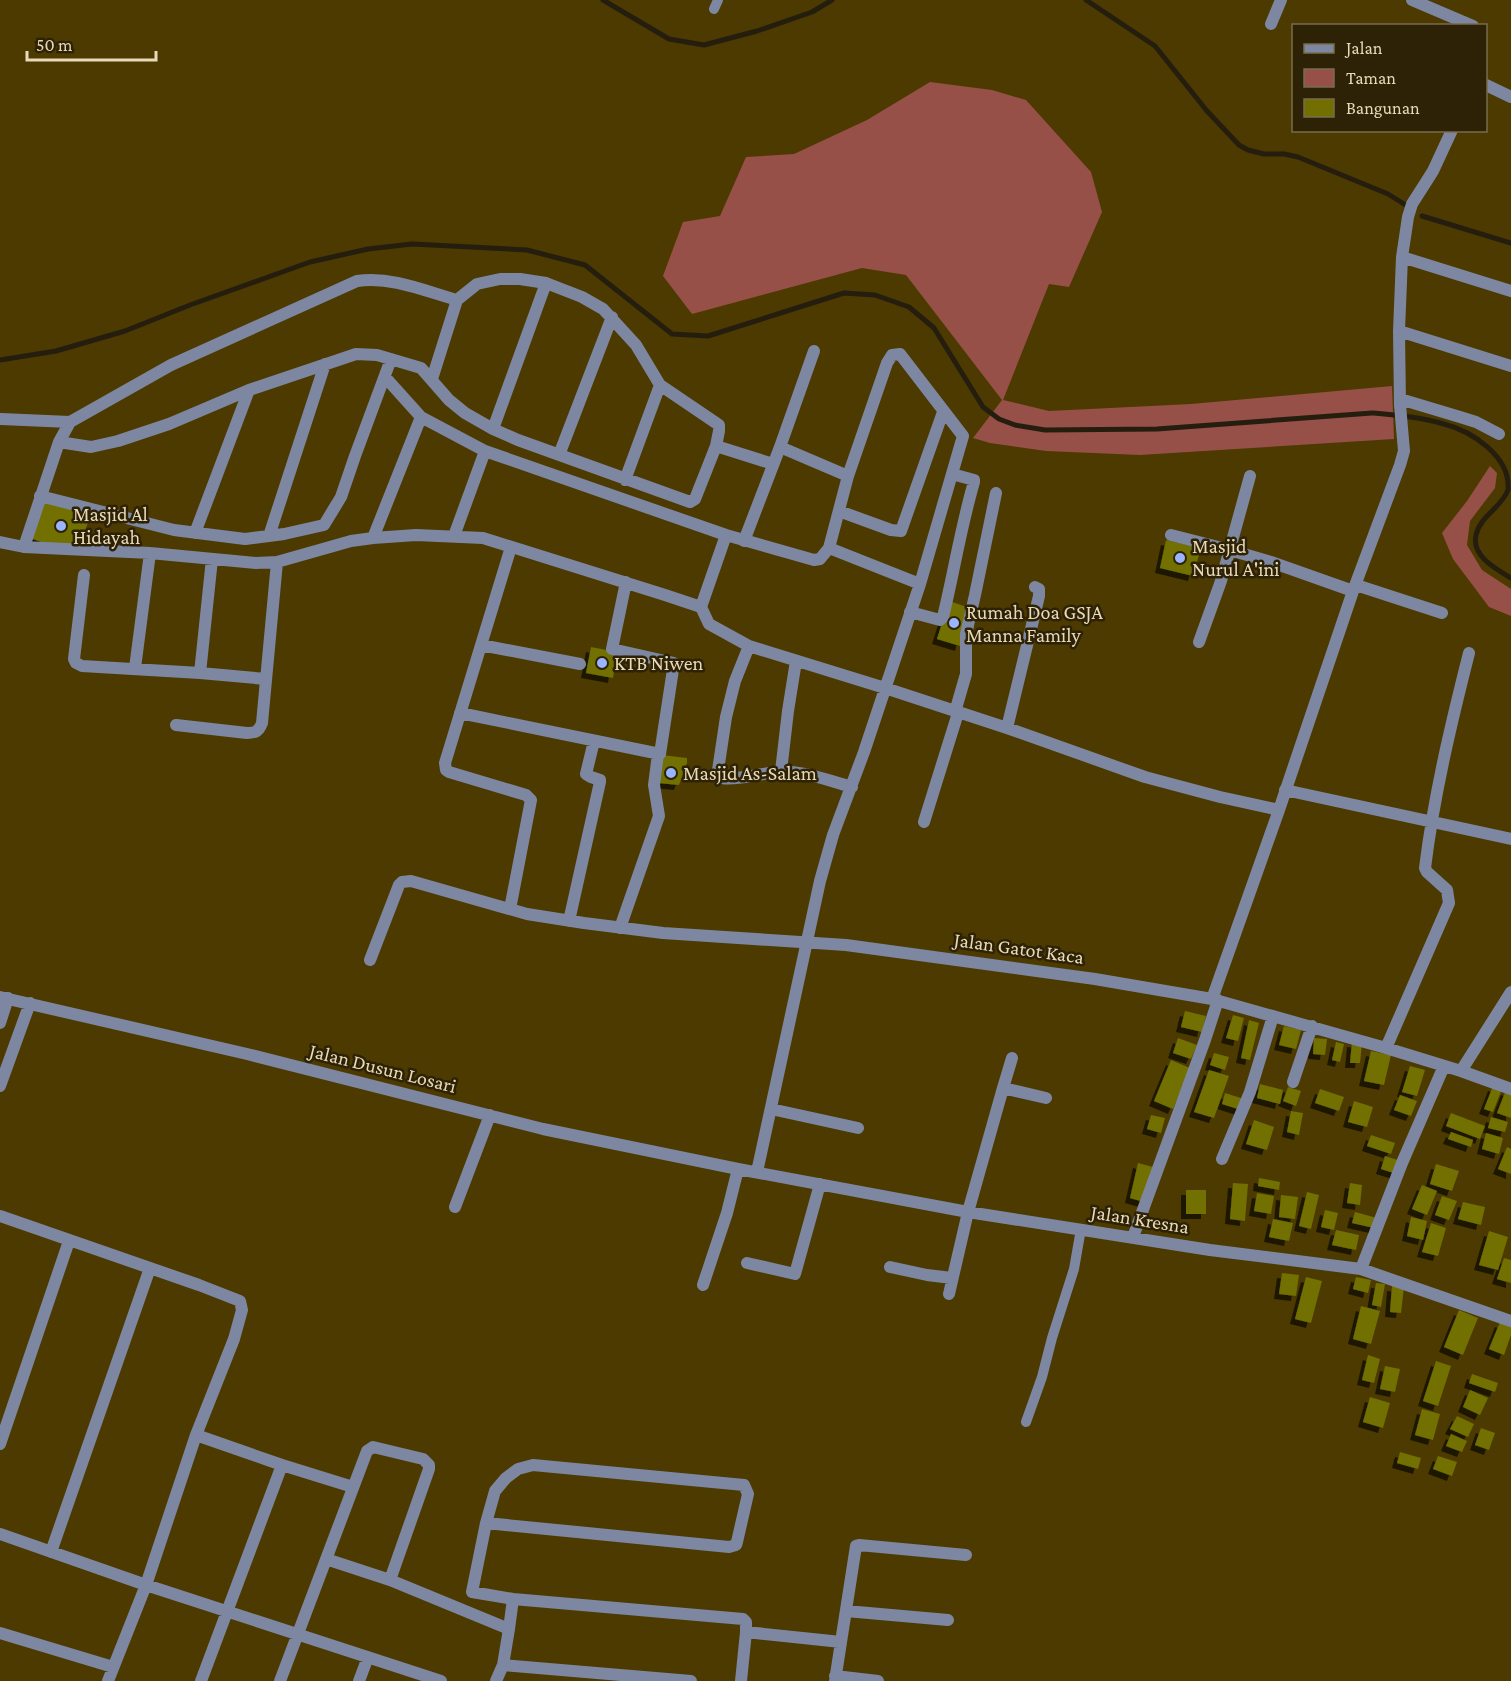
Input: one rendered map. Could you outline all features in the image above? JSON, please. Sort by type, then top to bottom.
[{"type":"street","points":[[1271,24],[1281,0]]},
{"type":"street","points":[[1412,0],[1468,24]]},
{"type":"street","points":[[1487,86],[1511,97]]},
{"type":"street","points":[[1133,1237],[1205,1040],[1215,999],[1285,790],[1400,465],[1404,451],[1401,430],[1399,331],[1402,257],[1408,217],[1412,204],[1433,171],[1451,132]]},
{"type":"street","points":[[1402,257],[1511,291]]},
{"type":"street","points":[[0,420],[70,422],[171,365],[357,281],[373,279],[397,282],[457,300]]},
{"type":"street","points":[[59,442],[92,447],[118,441],[169,424],[249,390],[356,354],[377,355],[422,368],[449,400],[465,413],[494,429],[625,480],[690,502],[695,499],[716,446],[719,424],[660,385],[636,345],[612,317],[582,297],[546,283],[520,279],[489,281],[477,284],[457,300],[432,379]]},
{"type":"street","points":[[494,429],[546,283]]},
{"type":"street","points":[[559,455],[612,317]]},
{"type":"street","points":[[1399,331],[1511,366]]},
{"type":"street","points":[[744,541],[814,351]]},
{"type":"street","points":[[385,377],[421,417],[485,451],[744,541],[814,560],[820,559],[829,548],[848,476],[887,363],[892,355],[900,354],[963,436],[920,584],[852,787],[833,835],[820,881],[757,1172]]},
{"type":"street","points":[[40,496],[150,525],[244,539],[324,525],[341,497],[391,359]]},
{"type":"street","points":[[269,536],[325,364]]},
{"type":"street","points":[[625,480],[660,385]]},
{"type":"street","points":[[195,533],[249,390]]},
{"type":"street","points":[[1400,402],[1476,422],[1499,434]]},
{"type":"street","points":[[839,511],[891,530],[901,531],[943,412]]},
{"type":"street","points":[[373,538],[421,417]]},
{"type":"street","points":[[24,546],[59,442],[70,422]]},
{"type":"street","points":[[716,446],[773,464]]},
{"type":"street","points":[[780,447],[848,476]]},
{"type":"street","points":[[454,536],[485,451]]},
{"type":"street","points":[[910,612],[940,620],[943,617],[974,482],[974,480],[952,474]]},
{"type":"street","points":[[1199,642],[1221,581],[1250,476]]},
{"type":"street","points":[[924,822],[966,674],[966,634],[996,493]]},
{"type":"street","points":[[0,542],[24,546],[150,553],[256,563],[277,562],[351,541],[373,538],[416,535],[483,538],[701,607]]},
{"type":"street","points":[[726,535],[701,607],[709,624],[749,646],[1007,728],[1145,777],[1279,810]]},
{"type":"street","points":[[1171,536],[1230,550],[1442,613]]},
{"type":"street","points":[[510,909],[531,800],[526,795],[449,772],[446,770],[445,763],[511,547]]},
{"type":"street","points":[[829,548],[920,584]]},
{"type":"street","points":[[135,668],[150,553]]},
{"type":"street","points":[[200,672],[212,559]]},
{"type":"street","points":[[176,724],[247,733],[259,730],[262,723],[277,562]]},
{"type":"street","points":[[84,575],[74,659],[76,663],[82,666],[200,672],[266,679]]},
{"type":"street","points":[[621,928],[659,816],[654,785],[674,663],[612,649],[626,582]]},
{"type":"street","points":[[1007,728],[1039,596],[1039,589],[1035,587]]},
{"type":"street","points":[[481,645],[580,664]]},
{"type":"street","points":[[749,646],[735,681],[726,717],[717,776],[719,779],[781,771],[805,773],[852,787]]},
{"type":"street","points":[[1386,1048],[1449,903],[1448,890],[1425,868],[1431,821],[1454,710],[1469,653]]},
{"type":"street","points":[[781,771],[796,661]]},
{"type":"street","points":[[460,713],[658,754]]},
{"type":"street","points":[[569,921],[600,782],[586,774],[594,741]]},
{"type":"street","points":[[1285,790],[1511,839]]},
{"type":"street","name":"Jalan Gatot Kaca","points":[[370,960],[399,885],[402,882],[411,881],[527,914],[569,921],[663,933],[846,945],[1095,979],[1215,999],[1386,1048],[1511,1089]]},
{"type":"street","points":[[1461,1071],[1511,992]]},
{"type":"street","points":[[0,1023],[4,998]]},
{"type":"street","name":"Jalan Dusun Losari","points":[[4,998],[247,1054],[543,1129],[757,1172]]},
{"type":"street","points":[[0,1086],[30,1003]]},
{"type":"street","points":[[1222,1160],[1250,1092],[1273,1016]]},
{"type":"street","points":[[1293,1082],[1312,1026]]},
{"type":"street","points":[[949,1294],[968,1212],[1012,1058]]},
{"type":"street","points":[[1361,1269],[1402,1163],[1444,1066]]},
{"type":"street","points":[[1003,1088],[1046,1098]]},
{"type":"street","points":[[771,1109],[858,1128]]},
{"type":"street","points":[[455,1207],[489,1115]]},
{"type":"street","points":[[703,1285],[727,1214],[738,1168]]},
{"type":"street","name":"Jalan Kresna","points":[[757,1172],[968,1212],[1210,1250],[1361,1269],[1511,1321]]},
{"type":"street","points":[[747,1263],[795,1274],[820,1185]]},
{"type":"street","points":[[0,1216],[236,1298],[242,1305],[234,1339],[196,1435],[146,1585],[108,1681]]},
{"type":"street","points":[[0,1444],[69,1241]]},
{"type":"street","points":[[890,1267],[952,1278]]},
{"type":"street","points":[[51,1552],[150,1268]]},
{"type":"street","points":[[196,1435],[353,1487]]},
{"type":"street","points":[[279,1681],[367,1451],[373,1447],[423,1459],[429,1465],[390,1580]]},
{"type":"street","points":[[201,1681],[282,1465]]},
{"type":"street","points":[[466,1611],[472,1592],[486,1523],[495,1491],[518,1469],[533,1465],[744,1485],[748,1494],[736,1545],[729,1547],[486,1523]]},
{"type":"street","points":[[0,1534],[146,1585],[441,1681]]},
{"type":"street","points":[[878,1681],[835,1679],[856,1546],[966,1555]]},
{"type":"street","points":[[326,1559],[390,1580],[509,1629]]},
{"type":"street","points":[[472,1592],[513,1599],[743,1618],[746,1622],[746,1632],[741,1681]]},
{"type":"street","points":[[496,1681],[502,1665],[513,1599]]},
{"type":"street","points":[[846,1611],[948,1620]]},
{"type":"street","points":[[0,1632],[113,1667]]},
{"type":"street","points":[[746,1632],[841,1642]]},
{"type":"street","points":[[359,1681],[368,1657]]},
{"type":"street","points":[[502,1665],[622,1678],[691,1681]]},
{"type":"lane","points":[[1026,1422],[1074,1269],[1081,1229]]},
{"type":"green space","points":[[930,82],[992,90],[1026,100],[1091,172],[1102,212],[1069,287],[1049,284],[1003,400],[1049,411],[1191,404],[1392,386],[1394,439],[1140,455],[1046,451],[990,443],[973,438],[1002,400],[906,275],[862,268],[692,314],[663,276],[683,222],[720,216],[746,157],[794,154],[867,120]]},
{"type":"green space","points":[[1490,466],[1497,473],[1495,488],[1470,521],[1467,545],[1482,570],[1511,589],[1511,616],[1489,607],[1453,559],[1442,533]]},
{"type":"building","name":"Masjid Al Hidayah","points":[[42,501],[91,514],[80,545],[44,543],[30,538]]},
{"type":"building","name":"Masjid Nurul A'ini","points":[[1166,540],[1201,548],[1193,576],[1160,568]]},
{"type":"building","name":"Rumah Doa GSJA Manna Family","points":[[949,601],[970,608],[960,646],[937,639]]},
{"type":"building","name":"KTB Niwen","points":[[591,647],[617,652],[613,678],[586,673]]},
{"type":"building","name":"Masjid As-Salam","points":[[662,755],[687,758],[679,785],[658,783]]},
{"type":"building","points":[[1185,1011],[1206,1016],[1202,1032],[1181,1027]]},
{"type":"building","points":[[1233,1015],[1244,1018],[1238,1041],[1226,1038]]},
{"type":"building","points":[[1249,1020],[1259,1023],[1250,1060],[1241,1058]]},
{"type":"building","points":[[1284,1026],[1301,1030],[1296,1049],[1279,1045]]},
{"type":"building","points":[[1178,1038],[1197,1045],[1191,1059],[1173,1053]]},
{"type":"building","points":[[1314,1038],[1327,1039],[1325,1055],[1313,1054]]},
{"type":"building","points":[[1336,1042],[1344,1044],[1340,1062],[1332,1060]]},
{"type":"building","points":[[1352,1042],[1362,1043],[1360,1063],[1350,1063]]},
{"type":"building","points":[[1371,1051],[1391,1055],[1384,1085],[1364,1081]]},
{"type":"building","points":[[1214,1053],[1229,1057],[1225,1070],[1210,1065]]},
{"type":"building","points":[[1171,1060],[1190,1068],[1173,1109],[1154,1101]]},
{"type":"building","points":[[1410,1066],[1425,1070],[1417,1096],[1402,1092]]},
{"type":"building","points":[[1209,1070],[1229,1076],[1214,1118],[1194,1112]]},
{"type":"building","points":[[1260,1084],[1283,1090],[1280,1104],[1257,1098]]},
{"type":"building","points":[[1493,1086],[1502,1089],[1493,1112],[1484,1109]]},
{"type":"building","points":[[1288,1087],[1301,1091],[1296,1106],[1283,1101]]},
{"type":"building","points":[[1320,1089],[1344,1097],[1339,1111],[1315,1103]]},
{"type":"building","points":[[1506,1090],[1511,1092],[1511,1118],[1497,1113]]},
{"type":"building","points":[[1225,1093],[1244,1099],[1241,1110],[1222,1104]]},
{"type":"building","points":[[1400,1095],[1417,1101],[1411,1116],[1394,1110]]},
{"type":"building","points":[[1354,1101],[1373,1107],[1367,1127],[1348,1122]]},
{"type":"building","points":[[1291,1111],[1303,1113],[1299,1135],[1287,1132]]},
{"type":"building","points":[[1451,1113],[1485,1126],[1480,1139],[1446,1126]]},
{"type":"building","points":[[1151,1115],[1165,1118],[1161,1133],[1147,1129]]},
{"type":"building","points":[[1491,1117],[1508,1122],[1505,1132],[1488,1128]]},
{"type":"building","points":[[1254,1120],[1274,1127],[1267,1150],[1246,1144]]},
{"type":"building","points":[[1451,1132],[1473,1140],[1471,1147],[1448,1139]]},
{"type":"building","points":[[1486,1133],[1503,1138],[1499,1154],[1482,1149]]},
{"type":"building","points":[[1371,1135],[1395,1143],[1391,1154],[1367,1146]]},
{"type":"building","points":[[1507,1147],[1511,1149],[1511,1174],[1498,1169]]},
{"type":"building","points":[[1385,1156],[1401,1161],[1397,1174],[1381,1169]]},
{"type":"building","points":[[1138,1163],[1153,1167],[1144,1202],[1130,1198]]},
{"type":"building","points":[[1436,1164],[1459,1171],[1452,1191],[1430,1184]]},
{"type":"building","points":[[1259,1178],[1280,1182],[1279,1190],[1258,1186]]},
{"type":"building","points":[[1233,1183],[1248,1184],[1245,1221],[1230,1219]]},
{"type":"building","points":[[1350,1183],[1362,1185],[1360,1205],[1347,1203]]},
{"type":"building","points":[[1422,1185],[1437,1191],[1427,1215],[1412,1209]]},
{"type":"building","points":[[1186,1190],[1206,1190],[1206,1214],[1186,1214]]},
{"type":"building","points":[[1307,1192],[1319,1195],[1311,1229],[1299,1226]]},
{"type":"building","points":[[1257,1193],[1274,1196],[1271,1214],[1254,1211]]},
{"type":"building","points":[[1281,1195],[1298,1197],[1295,1219],[1279,1217]]},
{"type":"building","points":[[1442,1196],[1457,1201],[1449,1220],[1435,1215]]},
{"type":"building","points":[[1463,1202],[1485,1207],[1481,1225],[1458,1219]]},
{"type":"building","points":[[1325,1210],[1338,1213],[1334,1230],[1321,1227]]},
{"type":"building","points":[[1355,1212],[1377,1218],[1374,1228],[1352,1223]]},
{"type":"building","points":[[1411,1217],[1427,1221],[1423,1240],[1407,1236]]},
{"type":"building","points":[[1273,1219],[1293,1223],[1289,1241],[1269,1237]]},
{"type":"building","points":[[1431,1223],[1446,1228],[1438,1256],[1422,1252]]},
{"type":"building","points":[[1336,1230],[1359,1235],[1356,1250],[1332,1245]]},
{"type":"building","points":[[1489,1231],[1508,1237],[1498,1270],[1479,1265]]},
{"type":"building","points":[[1504,1258],[1511,1260],[1511,1283],[1497,1279]]},
{"type":"building","points":[[1282,1273],[1299,1275],[1296,1296],[1279,1294]]},
{"type":"building","points":[[1306,1277],[1322,1281],[1311,1323],[1295,1319]]},
{"type":"building","points":[[1356,1277],[1371,1280],[1368,1293],[1353,1289]]},
{"type":"building","points":[[1376,1283],[1385,1284],[1381,1307],[1372,1305]]},
{"type":"building","points":[[1392,1286],[1404,1287],[1401,1313],[1390,1312]]},
{"type":"building","points":[[1361,1306],[1380,1311],[1371,1344],[1353,1339]]},
{"type":"building","points":[[1459,1310],[1478,1318],[1463,1355],[1444,1347]]},
{"type":"building","points":[[1500,1322],[1511,1326],[1511,1335],[1504,1355],[1489,1349]]},
{"type":"building","points":[[1368,1355],[1380,1359],[1374,1383],[1362,1380]]},
{"type":"building","points":[[1436,1361],[1451,1366],[1438,1406],[1423,1401]]},
{"type":"building","points":[[1385,1366],[1400,1369],[1395,1392],[1380,1389]]},
{"type":"building","points":[[1472,1374],[1498,1383],[1495,1392],[1469,1383]]},
{"type":"building","points":[[1470,1390],[1488,1398],[1480,1415],[1463,1407]]},
{"type":"building","points":[[1370,1397],[1390,1403],[1383,1428],[1363,1422]]},
{"type":"building","points":[[1422,1409],[1440,1414],[1433,1440],[1415,1435]]},
{"type":"building","points":[[1457,1416],[1474,1424],[1468,1437],[1450,1429]]},
{"type":"building","points":[[1481,1428],[1495,1433],[1489,1450],[1475,1445]]},
{"type":"building","points":[[1451,1434],[1467,1441],[1462,1452],[1446,1446]]},
{"type":"building","points":[[1400,1452],[1421,1458],[1418,1469],[1397,1463]]},
{"type":"building","points":[[1438,1456],[1457,1462],[1452,1476],[1433,1469]]},
{"type":"waterway","points":[[603,0],[669,39],[704,45],[757,31],[812,12],[832,0]]},
{"type":"waterway","points":[[1086,0],[1155,46],[1207,111],[1239,145],[1264,154],[1298,157],[1388,194],[1404,204]]},
{"type":"waterway","points":[[1422,216],[1511,243]]},
{"type":"waterway","points":[[0,360],[56,351],[125,331],[310,262],[368,249],[412,244],[527,250],[585,265],[672,334],[708,336],[844,293],[875,295],[909,307],[934,328],[983,407],[999,419],[1015,425],[1045,430],[1157,429],[1372,413],[1417,418],[1455,427],[1487,447],[1503,466],[1508,490],[1501,502],[1478,528],[1475,543],[1486,561],[1511,578]]},
{"type":"place","name":"Masjid Al Hidayah","points":[[61,526]]},
{"type":"place","name":"Masjid Nurul A'ini","points":[[1180,558]]},
{"type":"place","name":"Rumah Doa GSJA Manna Family","points":[[954,623]]},
{"type":"place","name":"KTB Niwen","points":[[602,663]]},
{"type":"place","name":"Masjid As-Salam","points":[[671,773]]}]
